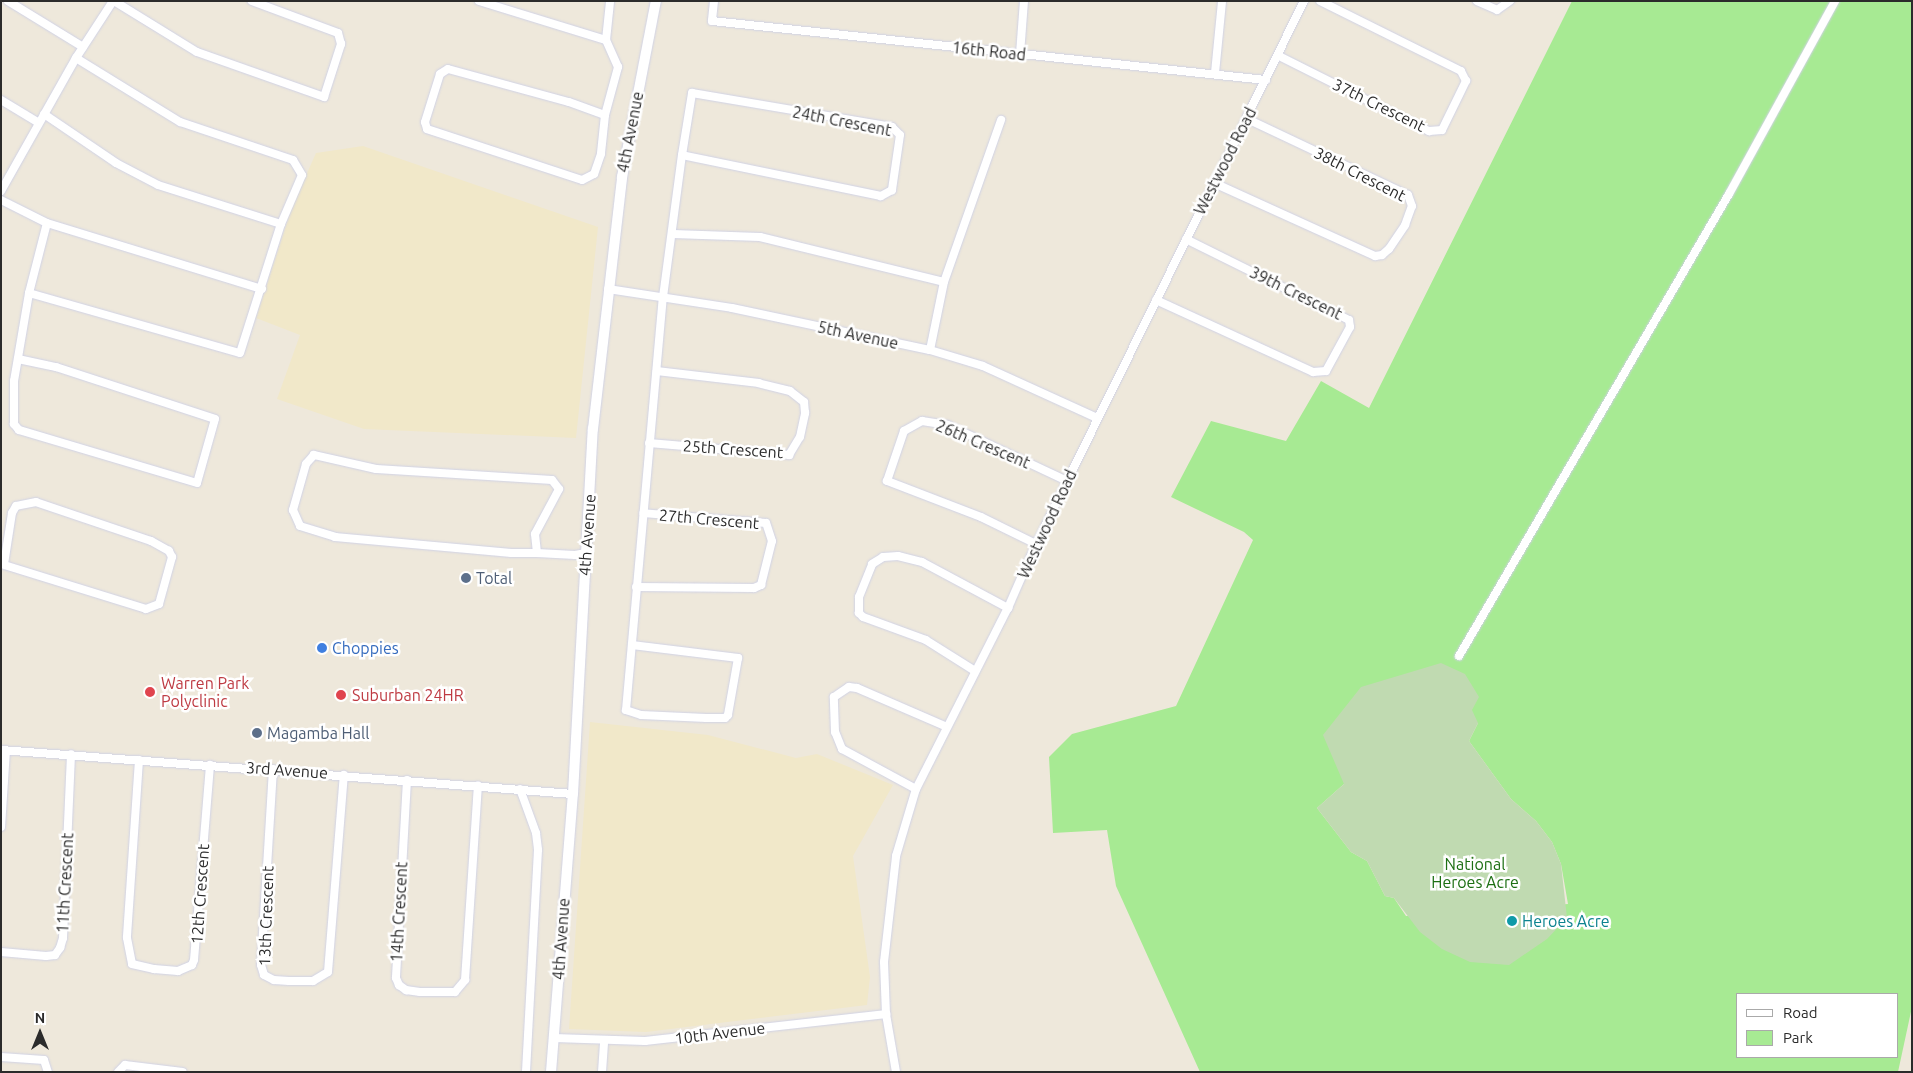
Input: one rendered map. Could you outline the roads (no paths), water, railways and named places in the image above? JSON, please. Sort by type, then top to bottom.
[{"type":"street","points":[[8,1],[83,47]]},
{"type":"street","points":[[1,191],[76,58],[113,1],[197,52],[324,97],[341,44],[338,33],[252,1]]},
{"type":"street","points":[[479,1],[606,40]]},
{"type":"street","points":[[605,115],[569,102],[448,69],[440,74],[425,122],[428,129],[582,180],[594,174],[601,154],[605,115],[618,67],[606,40],[610,1]]},
{"type":"street","name":"4th Avenue","points":[[551,1072],[573,794],[593,429],[622,177],[656,1]]},
{"type":"street","name":"16th Road","points":[[714,1],[712,21],[1266,80]]},
{"type":"street","points":[[1020,54],[1024,1]]},
{"type":"street","points":[[1214,73],[1222,1]]},
{"type":"street","name":"Westwood Road","points":[[896,1072],[886,1014],[884,962],[888,906],[896,856],[916,789],[945,726],[1008,608],[1036,544],[1097,418],[1279,56],[1304,1]]},
{"type":"street","name":"37th Crescent","points":[[1279,56],[1430,131],[1442,130],[1466,81],[1461,71],[1320,1]]},
{"type":"street","points":[[1477,1],[1497,10],[1510,1]]},
{"type":"street","points":[[1459,656],[1724,202],[1835,1]]},
{"type":"street","points":[[29,293],[240,352],[262,289],[281,224],[302,175],[293,160],[180,122],[76,58]]},
{"type":"street","name":"24th Crescent","points":[[692,93],[892,127],[900,135],[899,156],[892,190],[889,194],[878,196],[682,155],[692,93]]},
{"type":"street","points":[[1,100],[39,123]]},
{"type":"street","points":[[44,114],[116,163],[158,185],[281,224]]},
{"type":"street","name":"38th Crescent","points":[[1214,183],[1375,256],[1382,255],[1389,249],[1405,225],[1412,206],[1408,195],[1247,119]]},
{"type":"street","points":[[930,350],[944,282],[1001,120]]},
{"type":"street","points":[[632,645],[738,658],[732,701],[725,718],[641,715],[626,710],[663,297],[673,234],[682,155]]},
{"type":"street","points":[[1,200],[46,223],[262,289]]},
{"type":"street","points":[[18,360],[56,367],[215,419],[197,483],[19,430],[14,424],[12,413],[18,360],[29,293],[46,223]]},
{"type":"street","points":[[673,234],[764,238],[944,282]]},
{"type":"street","name":"39th Crescent","points":[[1156,300],[1314,372],[1326,371],[1350,327],[1349,320],[1186,239]]},
{"type":"street","name":"5th Avenue","points":[[608,289],[732,308],[930,350],[983,366],[1097,418]]},
{"type":"street","name":"25th Crescent","points":[[649,443],[789,455],[800,437],[805,413],[804,402],[790,391],[759,383],[657,371]]},
{"type":"street","name":"26th Crescent","points":[[1036,544],[981,517],[887,481],[904,431],[922,421],[948,425],[1067,481]]},
{"type":"street","points":[[537,553],[535,534],[559,489],[552,480],[376,469],[314,455],[306,464],[294,510],[300,526],[335,537],[537,553],[585,553]]},
{"type":"street","points":[[36,502],[151,541],[169,551],[172,557],[159,604],[146,609],[3,564],[12,513],[16,506],[36,502]]},
{"type":"street","name":"27th Crescent","points":[[636,587],[754,588],[761,585],[772,541],[766,523],[643,513]]},
{"type":"street","points":[[975,671],[926,640],[863,617],[860,613],[859,598],[872,564],[883,557],[898,556],[922,562],[1008,608]]},
{"type":"street","points":[[916,789],[842,749],[835,732],[834,697],[849,687],[857,688],[945,726]]},
{"type":"street","points":[[1,827],[4,750]]},
{"type":"street","name":"3rd Avenue","points":[[4,750],[344,774],[573,794]]},
{"type":"street","name":"11th Crescent","points":[[1,952],[46,956],[55,955],[60,948],[63,938],[71,754]]},
{"type":"street","name":"12th Crescent","points":[[139,760],[126,938],[132,964],[154,970],[178,971],[192,965],[194,960],[210,765]]},
{"type":"street","name":"13th Crescent","points":[[273,770],[261,965],[264,974],[282,980],[313,981],[328,972],[344,774]]},
{"type":"street","name":"14th Crescent","points":[[407,780],[396,978],[399,985],[406,990],[439,994],[455,992],[465,980],[478,785]]},
{"type":"street","points":[[520,789],[536,834],[538,850],[526,1072]]},
{"type":"street","name":"10th Avenue","points":[[554,1038],[645,1041],[886,1014]]},
{"type":"street","points":[[602,1072],[604,1040]]},
{"type":"street","points":[[1,1057],[44,1060],[48,1072]]},
{"type":"street","points":[[118,1072],[125,1065],[183,1072]]},
{"type":"place","name":"Total","points":[[466,578]]},
{"type":"place","name":"Choppies","points":[[322,648]]},
{"type":"place","name":"Warren Park Polyclinic","points":[[150,692]]},
{"type":"place","name":"Suburban 24HR","points":[[341,695]]},
{"type":"place","name":"Magamba Hall","points":[[257,733]]},
{"type":"place","name":"Heroes Acre","points":[[1512,921]]},
{"type":"park label","name":"National Heroes Acre","points":[[1475,873]]}]
